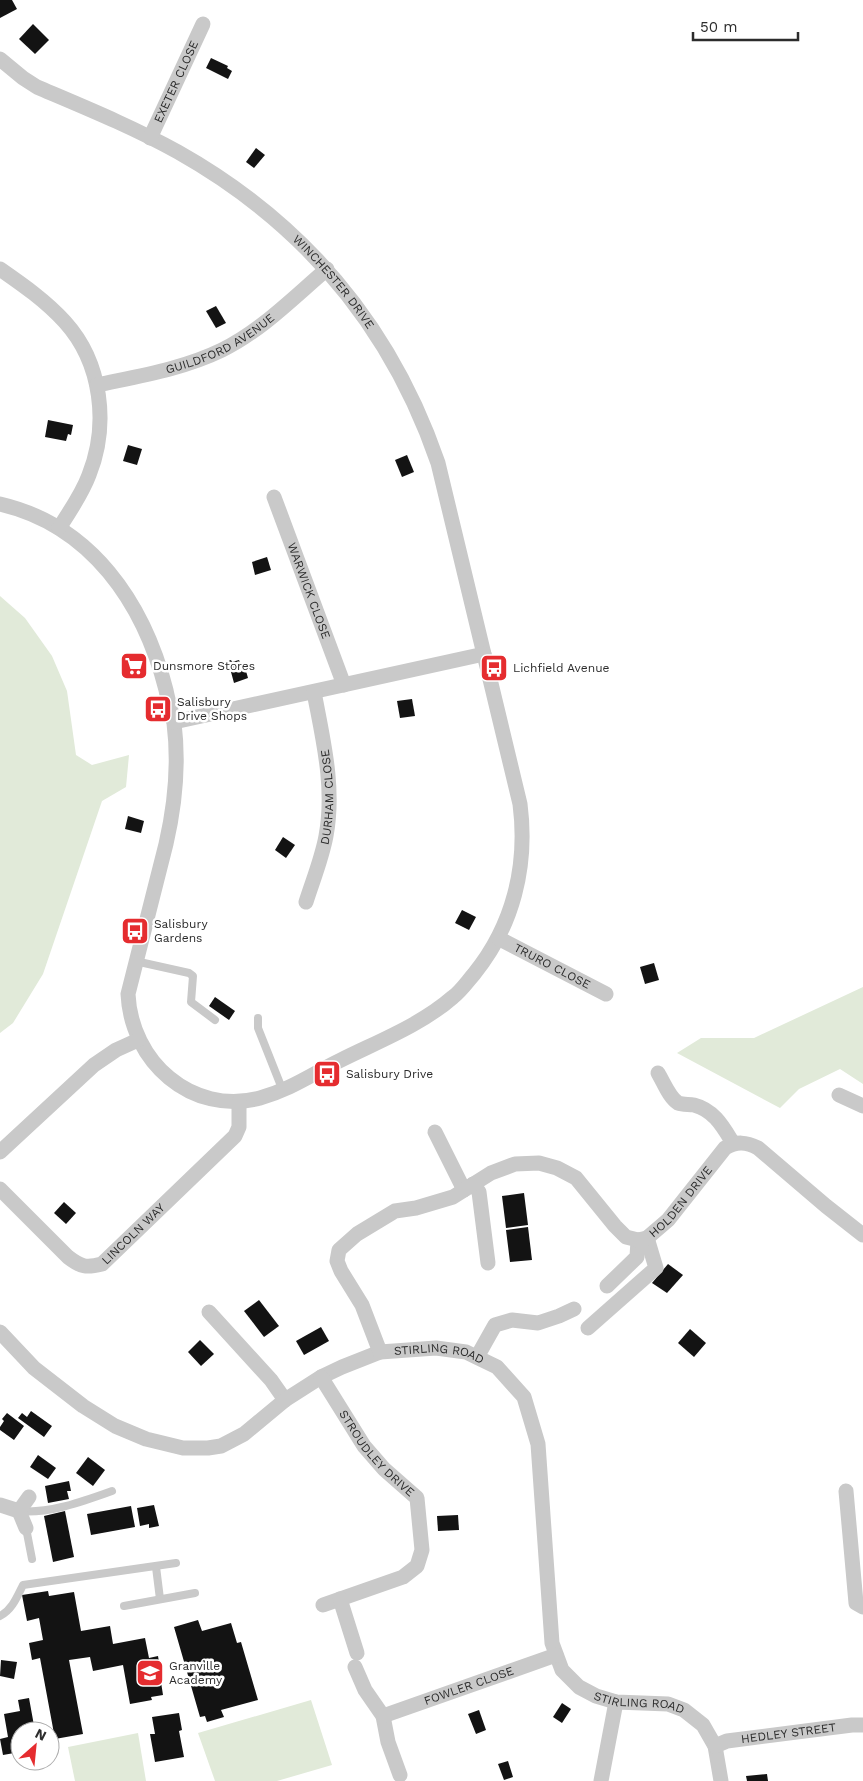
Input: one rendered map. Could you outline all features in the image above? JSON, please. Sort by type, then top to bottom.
[{"type":"street","name":"EXETER CLOSE","points":[[150,138],[204,24]]},
{"type":"street","name":"WINCHESTER DRIVE","points":[[0,59],[23,78],[37,86],[150,138],[198,164],[261,207],[327,269],[383,345],[407,386],[429,437],[438,463],[484,654]]},
{"type":"street","points":[[0,269],[36,295],[66,323],[78,339],[88,359],[97,385],[100,421],[96,453],[89,476],[81,493],[58,528]]},
{"type":"street","name":"GUILDFORD AVENUE","points":[[97,385],[187,365],[223,350],[253,331],[327,269]]},
{"type":"street","name":"WARWICK CLOSE","points":[[274,497],[344,685]]},
{"type":"street","points":[[0,504],[38,518],[58,528],[91,552],[104,566],[139,616],[157,660],[174,722],[176,777],[171,825],[128,994],[131,1020],[138,1040],[163,1073],[192,1093],[215,1100],[239,1102],[283,1091],[305,1081],[339,1061],[392,1036],[437,1009],[454,996],[469,980],[498,938],[515,892],[522,854],[523,836],[520,804],[484,654],[174,722]]},
{"type":"street","name":"DURHAM CLOSE","points":[[306,902],[326,837],[329,808],[327,758],[314,692]]},
{"type":"street","name":"TRURO CLOSE","points":[[498,938],[606,994]]},
{"type":"street","points":[[0,1152],[94,1065],[116,1050],[138,1040]]},
{"type":"street","points":[[658,1073],[671,1096],[679,1104],[695,1105],[709,1111],[720,1121],[733,1143],[743,1142],[758,1148],[863,1235]]},
{"type":"street","points":[[839,1095],[863,1106]]},
{"type":"street","name":"LINCOLN WAY","points":[[0,1189],[79,1266],[90,1267],[102,1264],[235,1136],[240,1127],[239,1102]]},
{"type":"street","points":[[435,1132],[469,1187],[479,1192],[488,1263]]},
{"type":"street","name":"HOLDEN DRIVE","points":[[380,1352],[362,1305],[337,1262],[339,1250],[358,1234],[396,1211],[416,1208],[453,1197],[491,1173],[514,1164],[539,1163],[558,1168],[576,1178],[626,1237],[643,1239],[668,1220],[725,1148],[733,1143]]},
{"type":"street","points":[[608,1286],[637,1257],[643,1239]]},
{"type":"street","points":[[588,1328],[656,1268],[643,1239]]},
{"type":"street","points":[[477,1357],[495,1325],[512,1320],[538,1323],[574,1309]]},
{"type":"street","points":[[209,1312],[271,1380],[285,1400]]},
{"type":"street","name":"STIRLING ROAD","points":[[0,1332],[34,1368],[83,1406],[115,1426],[146,1439],[183,1448],[221,1446],[244,1434],[285,1400],[321,1377],[380,1352],[436,1348],[466,1352],[496,1367],[524,1398],[538,1444],[552,1643],[562,1670],[580,1687],[596,1696],[616,1702],[668,1704],[684,1710],[703,1725],[714,1746],[721,1781]]},
{"type":"street","name":"STROUDLEY DRIVE","points":[[321,1377],[364,1446],[384,1470],[417,1498],[422,1550],[417,1566],[403,1576],[323,1605]]},
{"type":"street","points":[[846,1491],[856,1603],[863,1607]]},
{"type":"street","points":[[18,1510],[29,1497]]},
{"type":"street","points":[[0,1505],[18,1510]]},
{"type":"street","points":[[18,1510],[26,1528]]},
{"type":"street","points":[[340,1599],[365,1690],[383,1716],[388,1742],[400,1775]]},
{"type":"street","name":"FOWLER CLOSE","points":[[383,1716],[556,1655]]},
{"type":"street","points":[[601,1781],[616,1702]]},
{"type":"street","name":"HEDLEY STREET","points":[[714,1746],[728,1741],[863,1725]]},
{"type":"lane","points":[[135,961],[189,973],[194,976],[192,1002],[215,1020]]},
{"type":"lane","points":[[258,1018],[258,1028],[283,1091]]},
{"type":"lane","points":[[18,1510],[33,1512],[79,1503],[112,1491]]},
{"type":"lane","points":[[26,1528],[32,1559]]},
{"type":"lane","points":[[0,1616],[7,1613],[12,1607],[23,1585],[176,1563]]},
{"type":"lane","points":[[156,1567],[160,1599]]},
{"type":"lane","points":[[124,1606],[196,1593]]},
{"type":"green space","points":[[0,596],[25,618],[52,656],[67,691],[76,755],[92,765],[129,755],[126,787],[102,801],[43,974],[13,1023],[0,1033]]},
{"type":"green space","points":[[863,987],[863,1084],[840,1069],[799,1089],[780,1108],[677,1053],[701,1038],[754,1038]]},
{"type":"green space","points":[[311,1700],[332,1765],[277,1781],[215,1781],[198,1733]]},
{"type":"green space","points":[[138,1733],[146,1781],[75,1781],[68,1747]]},
{"type":"building","points":[[0,0],[12,0],[17,9],[0,18]]},
{"type":"building","points":[[33,24],[49,40],[35,54],[19,39]]},
{"type":"building","points":[[211,58],[228,66],[227,68],[232,71],[228,79],[206,68]]},
{"type":"building","points":[[256,148],[265,155],[254,168],[246,162]]},
{"type":"building","points":[[216,306],[226,323],[216,328],[206,311]]},
{"type":"building","points":[[48,420],[73,425],[71,435],[68,434],[66,441],[45,437]]},
{"type":"building","points":[[128,445],[142,449],[137,465],[123,461]]},
{"type":"building","points":[[407,455],[414,472],[402,477],[395,460]]},
{"type":"building","points":[[267,557],[271,570],[255,575],[252,562]]},
{"type":"building","points":[[231,660],[232,662],[239,660],[241,665],[244,664],[248,678],[234,683],[228,661]]},
{"type":"building","points":[[412,699],[415,716],[400,718],[397,701]]},
{"type":"building","points":[[128,816],[144,821],[141,833],[125,829]]},
{"type":"building","points":[[283,837],[295,845],[286,858],[275,850]]},
{"type":"building","points":[[462,910],[476,917],[469,930],[455,923]]},
{"type":"building","points":[[654,963],[659,980],[645,984],[640,967]]},
{"type":"building","points":[[215,997],[235,1011],[229,1020],[209,1006]]},
{"type":"building","points":[[524,1193],[528,1225],[506,1228],[502,1196]]},
{"type":"building","points":[[64,1202],[76,1213],[66,1224],[54,1213]]},
{"type":"building","points":[[528,1227],[532,1260],[510,1262],[506,1230]]},
{"type":"building","points":[[668,1264],[683,1275],[667,1293],[652,1283]]},
{"type":"building","points":[[259,1300],[279,1326],[264,1337],[244,1311]]},
{"type":"building","points":[[321,1327],[329,1341],[304,1355],[296,1341]]},
{"type":"building","points":[[690,1329],[706,1343],[694,1357],[678,1343]]},
{"type":"building","points":[[200,1340],[214,1354],[201,1366],[188,1352]]},
{"type":"building","points":[[31,1411],[52,1426],[44,1437],[18,1418],[22,1413],[27,1417]]},
{"type":"building","points":[[7,1413],[24,1426],[14,1440],[0,1430],[4,1421],[2,1419]]},
{"type":"building","points":[[38,1455],[56,1468],[48,1479],[30,1467]]},
{"type":"building","points":[[88,1457],[105,1470],[93,1486],[76,1473]]},
{"type":"building","points":[[69,1481],[71,1491],[67,1491],[69,1499],[48,1503],[45,1486]]},
{"type":"building","points":[[154,1505],[159,1526],[149,1528],[149,1524],[140,1526],[137,1508]]},
{"type":"building","points":[[131,1506],[135,1527],[91,1535],[87,1514]]},
{"type":"building","points":[[65,1511],[74,1557],[53,1562],[44,1516]]},
{"type":"building","points":[[458,1515],[459,1530],[438,1531],[437,1516]]},
{"type":"building","points":[[48,1591],[49,1596],[74,1592],[81,1631],[110,1626],[113,1644],[145,1638],[149,1658],[158,1656],[161,1674],[146,1676],[148,1685],[161,1682],[163,1695],[151,1697],[152,1700],[130,1704],[123,1665],[93,1671],[90,1657],[69,1660],[83,1734],[60,1738],[60,1721],[52,1721],[40,1658],[32,1660],[29,1643],[43,1640],[39,1618],[27,1621],[22,1595]]},
{"type":"building","points":[[198,1620],[202,1631],[231,1623],[237,1643],[241,1642],[258,1700],[221,1710],[224,1717],[207,1722],[205,1716],[200,1717],[174,1627]]},
{"type":"building","points":[[1,1660],[17,1662],[14,1679],[0,1676]]},
{"type":"building","points":[[29,1698],[33,1721],[10,1721],[10,1754],[3,1755],[0,1739],[8,1737],[4,1714],[20,1711],[18,1700]]},
{"type":"building","points":[[562,1703],[571,1709],[562,1723],[553,1717]]},
{"type":"building","points":[[479,1710],[486,1730],[476,1734],[468,1714]]},
{"type":"building","points":[[179,1713],[182,1730],[179,1731],[184,1757],[155,1762],[150,1734],[155,1734],[152,1717]]},
{"type":"building","points":[[508,1761],[513,1777],[504,1780],[498,1764]]},
{"type":"building","points":[[767,1774],[768,1781],[747,1781],[746,1776]]},
{"type":"place","name":"Dunsmore Stores","points":[[134,666]]},
{"type":"place","name":"Lichfield Avenue","points":[[494,668]]},
{"type":"place","name":"Salisbury Drive Shops","points":[[158,709]]},
{"type":"place","name":"Salisbury Gardens","points":[[135,931]]},
{"type":"place","name":"Salisbury Drive","points":[[327,1074]]},
{"type":"place","name":"Granville Academy","points":[[150,1673]]}]
